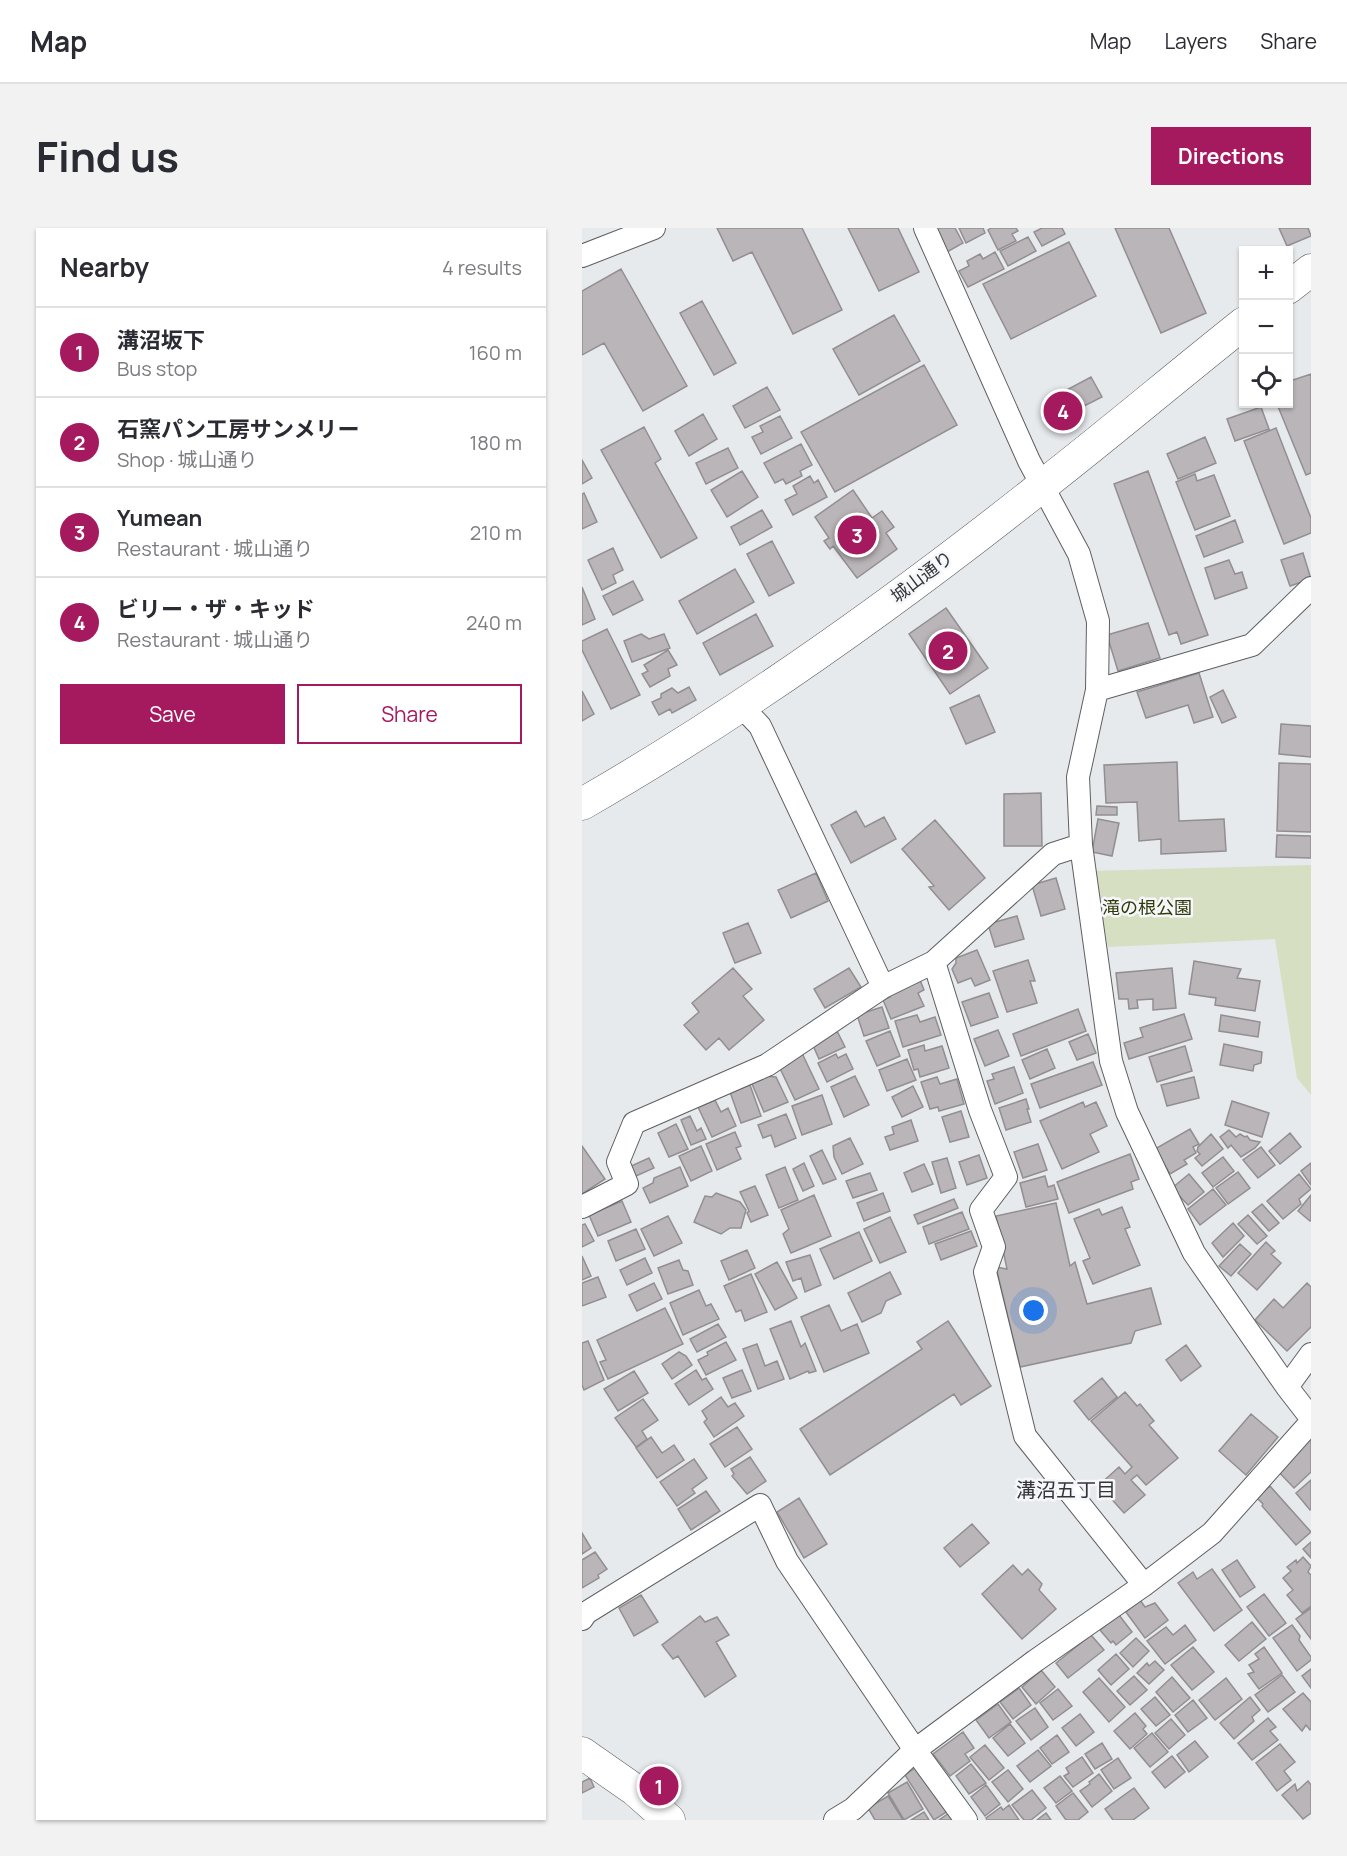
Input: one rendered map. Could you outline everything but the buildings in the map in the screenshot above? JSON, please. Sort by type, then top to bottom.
[{"type":"street","points":[[582,256],[654,228]]},
{"type":"street","points":[[849,1816],[915,1750],[1144,1585],[1212,1533],[1311,1420],[1194,1253],[1127,1113],[1111,1060],[1081,845],[1078,777],[1097,690],[1098,621],[1079,554],[1019,440],[925,228]]},
{"type":"street","points":[[1293,284],[1311,270]]},
{"type":"street","name":"城山通り","points":[[582,804],[660,759],[742,707],[873,614],[1042,486],[1239,327]]},
{"type":"street","points":[[1097,690],[1252,645],[1311,588]]},
{"type":"street","points":[[742,707],[760,726],[883,987]]},
{"type":"street","points":[[582,1207],[627,1184],[618,1162],[634,1124],[767,1065],[883,987],[934,962],[1053,854],[1081,845]]},
{"type":"street","points":[[934,962],[980,1110],[1006,1177],[981,1210],[993,1247],[985,1272],[1025,1436],[1144,1585]]},
{"type":"street","points":[[1287,1387],[1311,1354]]},
{"type":"street","points":[[582,1619],[586,1613],[760,1505],[787,1561],[915,1750],[966,1820]]},
{"type":"street","points":[[582,1754],[635,1790],[669,1820]]},
{"type":"green space","name":"滝の根公園","points":[[1311,865],[1311,1095],[1297,1078],[1275,939],[1108,947],[1092,871]]},
{"type":"place","name":"ビリー・ザ・キッド","points":[[1063,411]]},
{"type":"place","name":"Yumean","points":[[857,535]]},
{"type":"place","name":"石窯パン工房サンメリー","points":[[948,651]]},
{"type":"place","name":"溝沼坂下","points":[[659,1786]]},
{"type":"district","name":"溝沼五丁目","points":[[1066,1490]]}]
